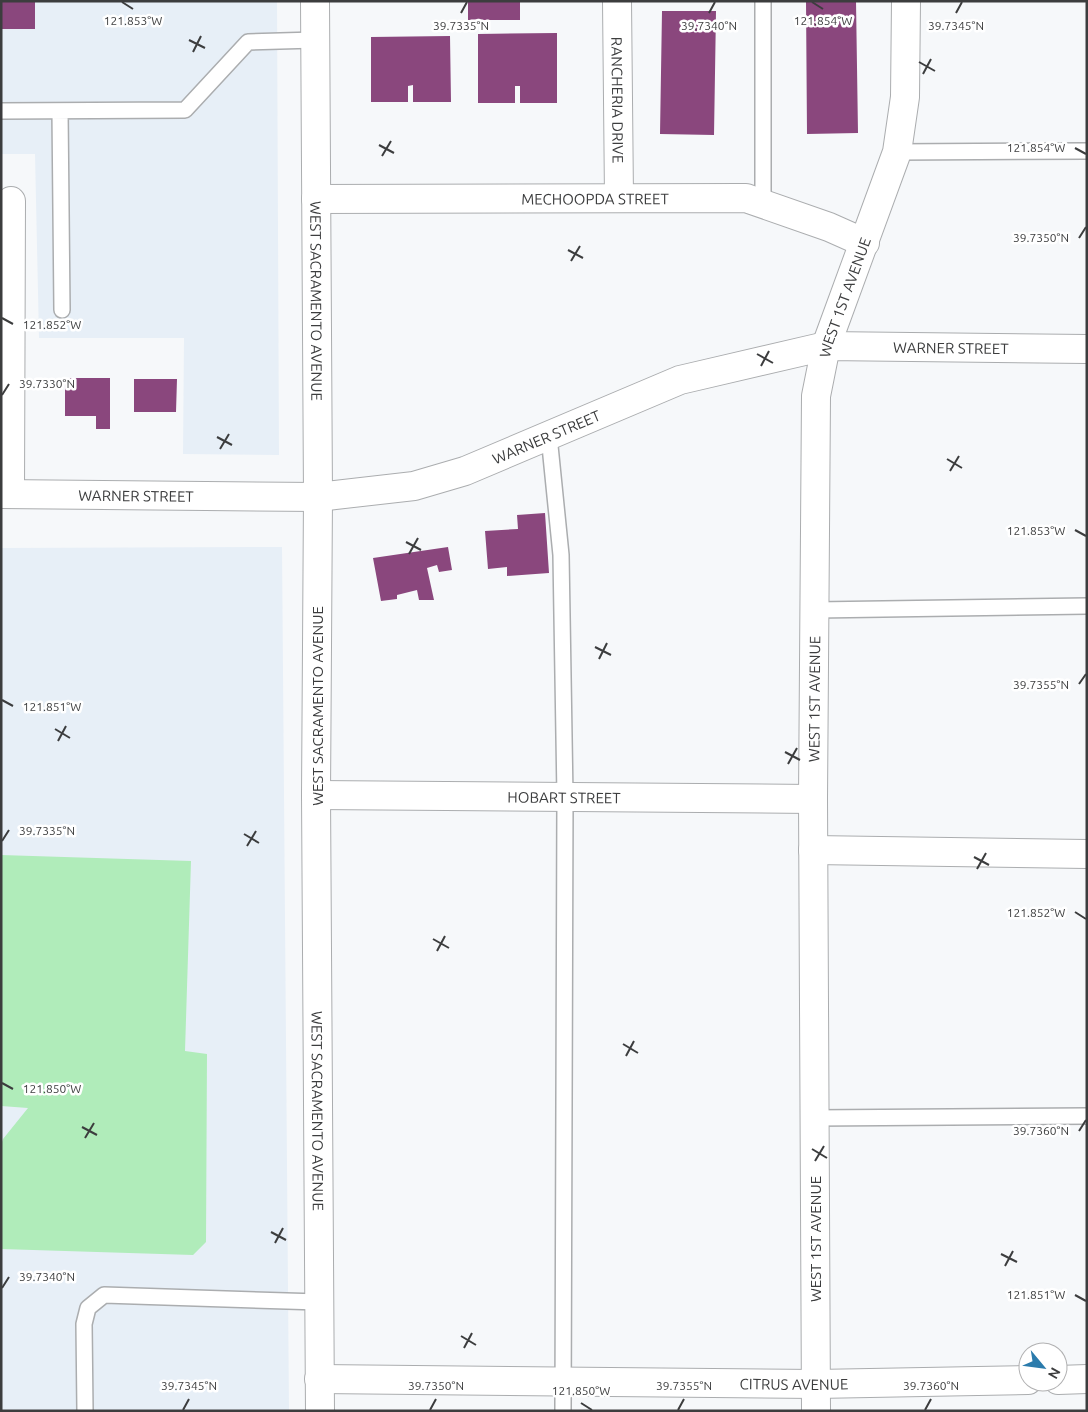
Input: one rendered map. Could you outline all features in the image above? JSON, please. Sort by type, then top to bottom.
[{"type":"street","name":"WEST SACRAMENTO AVENUE","points":[[315,1],[318,497],[316,795],[320,1411]]},
{"type":"street","name":"RANCHERIA DRIVE","points":[[617,1],[619,198]]},
{"type":"street","name":"WEST 1ST AVENUE","points":[[816,1411],[812,799],[816,610],[816,396],[826,346],[897,152],[905,97],[906,1]]},
{"type":"street","name":"MECHOOPDA STREET","points":[[316,199],[746,198],[763,202],[865,243]]},
{"type":"street","points":[[6,494],[11,201]]},
{"type":"street","name":"WARNER STREET","points":[[6,494],[318,497],[414,486],[465,471],[680,380],[826,346],[1087,349]]},
{"type":"street","name":"HOBART STREET","points":[[316,795],[812,799]]},
{"type":"street","points":[[813,850],[1087,854]]},
{"type":"street","name":"CITRUS AVENUE","points":[[319,1379],[816,1384],[1018,1380]]},
{"type":"street","points":[[1068,1380],[1087,1379]]},
{"type":"lane","points":[[762,1],[763,202]]},
{"type":"lane","points":[[1,111],[185,110],[248,42],[315,40]]},
{"type":"lane","points":[[60,111],[62,310]]},
{"type":"lane","points":[[897,152],[1087,150]]},
{"type":"lane","points":[[549,436],[561,555],[565,797],[563,1411]]},
{"type":"lane","points":[[816,610],[1087,606]]},
{"type":"lane","points":[[814,1118],[1087,1116]]},
{"type":"lane","points":[[85,1411],[84,1324],[88,1308],[104,1295],[319,1302]]},
{"type":"shaded area","points":[[1,1],[277,1],[279,455],[183,454],[184,338],[39,338],[35,154],[1,154]]},
{"type":"shaded area","points":[[282,547],[289,1411],[1,1411],[1,548]]},
{"type":"green space","points":[[1,855],[191,861],[185,1051],[207,1054],[206,1242],[193,1255],[1,1249],[1,1145],[3,1139],[28,1108],[1,1106]]},
{"type":"building","points":[[1,1],[35,1],[35,29],[1,29]]},
{"type":"building","points":[[468,1],[520,1],[520,20],[468,20]]},
{"type":"building","points":[[806,1],[856,1],[858,133],[807,134]]},
{"type":"building","points":[[662,11],[716,11],[714,135],[660,134]]},
{"type":"building","points":[[557,33],[557,103],[520,103],[520,86],[515,86],[515,103],[478,103],[478,34]]},
{"type":"building","points":[[450,36],[451,102],[413,102],[413,85],[408,86],[408,102],[371,102],[371,37]]},
{"type":"building","points":[[65,378],[110,378],[110,429],[96,429],[96,416],[65,416]]},
{"type":"building","points":[[134,379],[177,379],[176,412],[134,412]]},
{"type":"building","points":[[545,513],[549,573],[507,576],[507,567],[488,569],[485,531],[518,529],[517,515]]},
{"type":"building","points":[[448,547],[452,570],[439,572],[437,565],[427,568],[434,600],[419,600],[417,590],[397,595],[397,599],[381,601],[373,558]]}]
